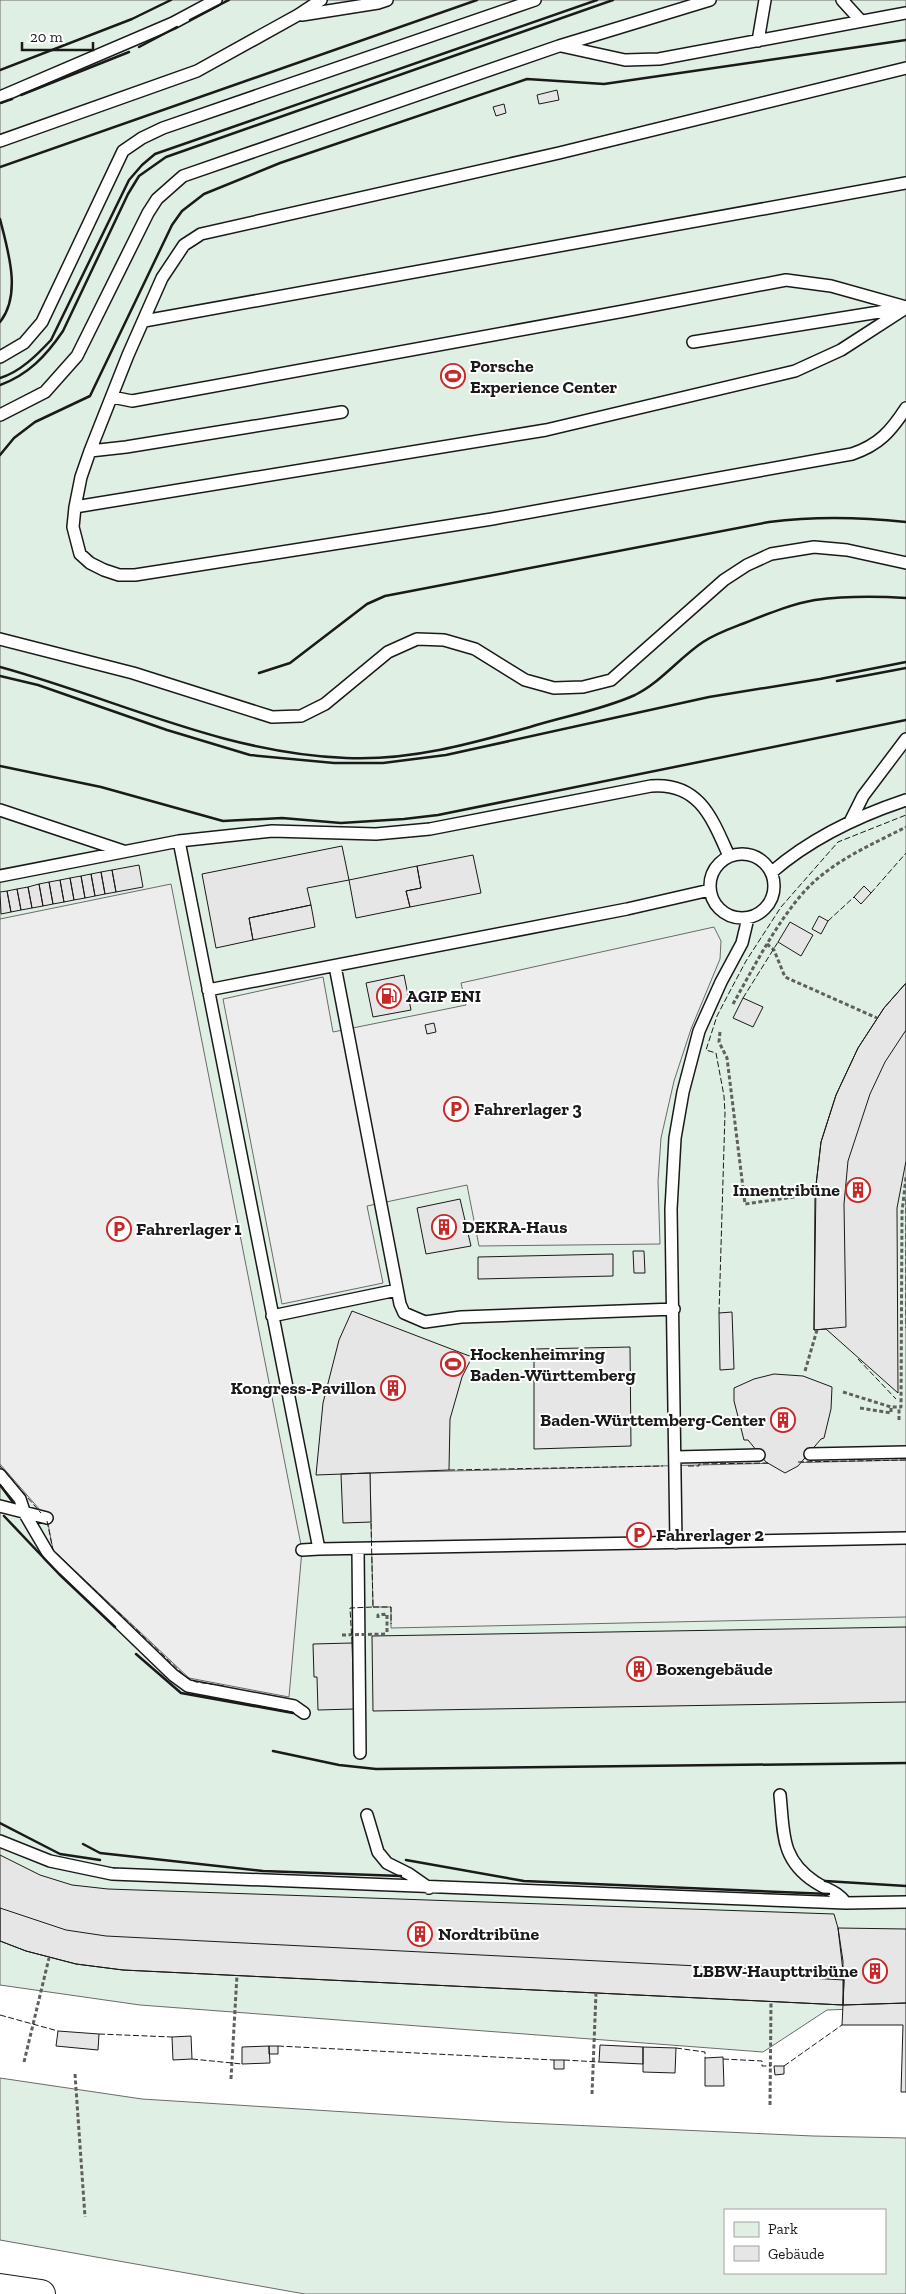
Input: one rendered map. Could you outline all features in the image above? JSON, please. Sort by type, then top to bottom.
[{"type":"highway","points":[[0,2288],[41,2294]]},
{"type":"lane","points":[[0,97],[173,23],[216,0]]},
{"type":"lane","points":[[0,141],[197,71],[298,15],[321,0]]},
{"type":"lane","points":[[298,15],[387,0]]},
{"type":"lane","points":[[0,357],[24,343],[42,322],[123,151],[142,138],[164,128],[535,0]]},
{"type":"lane","points":[[0,416],[44,392],[78,356],[148,213],[168,188],[183,176],[559,46],[710,0]]},
{"type":"lane","points":[[758,41],[765,0]]},
{"type":"lane","points":[[842,0],[862,22]]},
{"type":"lane","points":[[559,46],[625,60],[659,59],[906,13]]},
{"type":"lane","points":[[906,68],[559,153],[201,234],[184,245],[162,278],[128,355],[81,477],[73,526],[80,554],[90,563],[104,570],[119,574],[135,575],[492,519],[852,454],[871,448],[885,436],[906,408]]},
{"type":"lane","points":[[144,321],[906,183]]},
{"type":"lane","points":[[112,397],[132,400],[624,312],[786,280],[831,286],[906,308]]},
{"type":"lane","points":[[693,342],[906,308]]},
{"type":"lane","points":[[75,507],[546,430],[795,371],[841,350],[906,308]]},
{"type":"lane","points":[[90,451],[126,447],[342,412]]},
{"type":"lane","points":[[0,639],[133,673],[272,717],[301,716],[325,704],[388,652],[417,639],[444,640],[475,649],[525,680],[554,688],[583,687],[611,680],[724,580],[747,565],[771,554],[814,547],[847,550],[906,563]]},
{"type":"lane","points":[[850,822],[863,796],[906,739]]},
{"type":"lane","points":[[0,876],[179,841],[272,831],[376,834],[430,829],[651,786],[666,785],[679,788],[698,800],[712,818],[729,856]]},
{"type":"lane","points":[[772,872],[792,855],[850,822],[906,800]]},
{"type":"lane","points":[[0,810],[125,852]]},
{"type":"lane","points":[[179,841],[319,1549]]},
{"type":"lane","points":[[739,854],[754,856],[766,864],[772,872],[774,895],[769,905],[761,913],[740,919],[728,916],[719,910],[713,900],[710,890],[710,879],[714,870],[729,856],[739,854]]},
{"type":"lane","points":[[208,990],[627,909],[710,890]]},
{"type":"lane","points":[[676,1542],[672,1209],[675,1138],[683,1092],[699,1031],[721,982],[742,943],[748,918]]},
{"type":"lane","points":[[336,966],[397,1290],[404,1313],[425,1322],[461,1317],[674,1309]]},
{"type":"lane","points":[[272,1316],[397,1290]]},
{"type":"lane","points":[[810,1454],[906,1452]]},
{"type":"lane","points":[[676,1457],[759,1455]]},
{"type":"lane","points":[[0,1475],[20,1499],[25,1514],[49,1555],[173,1675],[188,1686],[294,1706],[304,1712]]},
{"type":"lane","points":[[0,1506],[25,1514],[47,1518]]},
{"type":"lane","points":[[302,1550],[906,1538]]},
{"type":"lane","points":[[358,1549],[360,1753]]},
{"type":"lane","points":[[780,1795],[785,1847],[792,1862],[808,1877],[839,1894],[846,1903]]},
{"type":"lane","points":[[368,1815],[378,1852],[387,1863],[409,1874],[429,1888]]},
{"type":"lane","points":[[0,1841],[50,1861],[112,1874],[846,1903],[906,1902]]},
{"type":"path","points":[[730,1008],[767,944],[803,892],[840,862],[906,826]]},
{"type":"path","points":[[767,944],[774,950],[785,977],[877,1018]]},
{"type":"path","points":[[721,1024],[719,1042],[727,1058],[746,1204],[815,1194]]},
{"type":"path","points":[[899,1420],[899,1407],[901,1407],[902,1398],[902,1212],[906,1177]]},
{"type":"path","points":[[805,1371],[817,1330]]},
{"type":"path","points":[[843,1392],[891,1407],[899,1407]]},
{"type":"path","points":[[860,1408],[891,1413],[891,1407]]},
{"type":"path","points":[[342,1635],[387,1634],[387,1614],[378,1615],[378,1623]]},
{"type":"path","points":[[24,2062],[49,1958]]},
{"type":"path","points":[[231,2079],[237,1975]]},
{"type":"path","points":[[592,2094],[596,1993]]},
{"type":"path","points":[[770,2105],[771,2002]]},
{"type":"path","points":[[75,2074],[84,2217]]},
{"type":"green space","name":"Hockenheimring Baden-Württemberg","points":[[0,0],[906,0],[906,2007],[827,2010],[763,2052],[140,2005],[0,1985]]},
{"type":"green space","points":[[0,2078],[142,2099],[504,2122],[813,2136],[906,2138],[906,2294],[305,2294],[0,2240]]},
{"type":"shaded area","name":"Fahrerlager 1","points":[[171,884],[302,1550],[289,1697],[189,1678],[53,1550],[47,1518],[0,1464],[0,919]]},
{"type":"shaded area","name":"Fahrerlager 3","points":[[714,927],[721,941],[720,959],[691,1029],[674,1081],[661,1138],[658,1181],[660,1244],[479,1246],[467,1185],[367,1206],[383,1283],[282,1304],[223,999],[323,977],[333,1032],[466,1005],[461,983]]},
{"type":"shaded area","name":"Fahrerlager 2","points":[[906,1460],[906,1617],[391,1628],[391,1607],[373,1607],[370,1473]]},
{"type":"building","points":[[557,90],[559,100],[539,104],[537,95]]},
{"type":"building","points":[[504,104],[506,113],[496,116],[493,107]]},
{"type":"building","points":[[342,846],[349,880],[307,888],[311,905],[249,918],[253,940],[216,948],[202,874]]},
{"type":"building","points":[[473,855],[481,893],[410,907],[406,891],[421,888],[417,866]]},
{"type":"building","points":[[139,865],[143,887],[116,892],[112,870]]},
{"type":"building","points":[[417,866],[421,888],[406,891],[410,907],[356,918],[349,880]]},
{"type":"building","points":[[112,870],[116,892],[105,894],[101,872]]},
{"type":"building","points":[[101,872],[105,894],[95,896],[91,874]]},
{"type":"building","points":[[91,874],[95,896],[85,898],[81,876]]},
{"type":"building","points":[[81,876],[85,898],[74,900],[70,878]]},
{"type":"building","points":[[70,878],[74,900],[64,902],[60,880]]},
{"type":"building","points":[[60,880],[64,902],[53,904],[49,882]]},
{"type":"building","points":[[49,882],[53,904],[43,906],[39,884]]},
{"type":"building","points":[[39,884],[43,906],[32,908],[28,887]]},
{"type":"building","points":[[864,886],[871,893],[861,904],[854,897]]},
{"type":"building","points":[[28,887],[32,908],[21,910],[17,889]]},
{"type":"building","points":[[17,889],[21,910],[11,912],[7,891]]},
{"type":"building","points":[[7,891],[11,912],[1,914],[0,892]]},
{"type":"building","points":[[311,905],[315,927],[253,940],[249,918]]},
{"type":"building","points":[[819,916],[828,921],[821,934],[812,929]]},
{"type":"building","points":[[790,922],[813,935],[801,956],[778,942]]},
{"type":"building","name":"AGIP ENI","points":[[404,975],[411,1010],[373,1017],[366,983]]},
{"type":"building","points":[[906,983],[906,1030],[885,1062],[870,1094],[848,1161],[844,1204],[846,1327],[814,1330],[816,1185],[821,1142],[836,1095],[858,1048],[884,1008]]},
{"type":"building","name":"Innentribüne","points":[[906,983],[906,1161],[897,1208],[898,1393],[826,1329],[814,1330],[815,1194],[821,1142],[836,1095],[858,1048],[884,1008]]},
{"type":"building","points":[[743,998],[763,1007],[753,1027],[733,1018]]},
{"type":"building","points":[[434,1023],[436,1032],[427,1034],[425,1025]]},
{"type":"building","name":"DEKRA-Haus","points":[[460,1199],[471,1246],[426,1254],[417,1208]]},
{"type":"building","points":[[633,1251],[644,1251],[645,1273],[634,1273]]},
{"type":"building","points":[[613,1254],[613,1276],[478,1279],[478,1257]]},
{"type":"building","name":"Kongress-Pavillon","points":[[352,1311],[472,1357],[462,1377],[450,1419],[449,1470],[316,1475],[323,1403],[339,1340]]},
{"type":"building","points":[[732,1312],[734,1369],[720,1370],[719,1313]]},
{"type":"building","points":[[630,1347],[631,1446],[534,1449],[534,1349]]},
{"type":"building","name":"Baden-Württemberg-Center","points":[[774,1374],[803,1376],[832,1387],[831,1409],[824,1438],[821,1439],[798,1466],[785,1473],[766,1462],[748,1440],[744,1440],[734,1401],[734,1388],[754,1379]]},
{"type":"building","points":[[370,1473],[371,1522],[343,1523],[341,1474]]},
{"type":"building","name":"Boxengebäude","points":[[906,1627],[906,1702],[373,1711],[372,1636]]},
{"type":"building","points":[[352,1643],[354,1709],[318,1710],[313,1644]]},
{"type":"building","name":"Nordtribüne","points":[[0,1855],[40,1875],[72,1885],[108,1889],[834,1914],[843,1961],[843,2005],[123,1970],[76,1964],[26,1951],[0,1941]]},
{"type":"building","points":[[0,1908],[66,1930],[106,1936],[777,1970],[776,1976],[844,1980],[843,2005],[123,1970],[76,1964],[26,1951],[0,1941]]},
{"type":"building","name":"LBBW-Haupttribüne","points":[[838,1928],[906,1929],[906,2003],[843,2005],[844,1980]]},
{"type":"building","points":[[906,2003],[906,2092],[901,2092],[903,2025],[842,2025],[843,2005]]},
{"type":"building","points":[[58,2031],[99,2034],[98,2050],[56,2046]]},
{"type":"building","points":[[191,2036],[192,2059],[173,2060],[172,2037]]},
{"type":"building","points":[[600,2045],[643,2047],[643,2064],[599,2062]]},
{"type":"building","points":[[269,2046],[278,2046],[278,2054],[269,2054]]},
{"type":"building","points":[[269,2046],[270,2063],[242,2064],[242,2047]]},
{"type":"building","points":[[643,2047],[676,2048],[675,2073],[643,2072]]},
{"type":"building","points":[[723,2057],[724,2086],[705,2086],[705,2058]]},
{"type":"building","points":[[554,2060],[564,2060],[564,2069],[554,2069]]},
{"type":"building","points":[[774,2066],[784,2066],[784,2074],[775,2075]]},
{"type":"fence","points":[[719,1313],[725,1113],[724,1096],[716,1053],[706,1050],[717,1016],[746,961],[781,907],[838,842],[906,815]]},
{"type":"fence","points":[[871,893],[906,853]]},
{"type":"fence","points":[[828,921],[854,897]]},
{"type":"fence","points":[[743,998],[778,942]]},
{"type":"fence","points":[[906,1199],[906,1328]]},
{"type":"fence","points":[[858,1359],[896,1399]]},
{"type":"fence","points":[[798,1462],[906,1460]]},
{"type":"fence","points":[[688,1466],[699,1466],[699,1464],[768,1463]]},
{"type":"fence","points":[[0,1466],[41,1513]]},
{"type":"fence","points":[[449,1470],[663,1466]]},
{"type":"fence","points":[[47,1521],[53,1550],[186,1677],[196,1682],[225,1686]]},
{"type":"fence","points":[[352,1643],[350,1608],[373,1607],[371,1522]]},
{"type":"fence","points":[[373,1607],[391,1607],[391,1624]]},
{"type":"fence","points":[[0,2015],[58,2031]]},
{"type":"fence","points":[[784,2066],[842,2025]]},
{"type":"fence","points":[[99,2034],[172,2037]]},
{"type":"fence","points":[[278,2046],[554,2060]]},
{"type":"fence","points":[[676,2048],[705,2052],[705,2058]]},
{"type":"fence","points":[[192,2059],[242,2064]]},
{"type":"fence","points":[[723,2059],[762,2061],[762,2066],[771,2066]]},
{"type":"fence","points":[[564,2060],[599,2062]]},
{"type":"wall","points":[[0,70],[132,19],[171,0]]},
{"type":"wall","points":[[190,20],[229,0]]},
{"type":"wall","points":[[0,167],[477,0]]},
{"type":"wall","points":[[0,378],[21,367],[51,340],[129,180],[155,154],[597,0]]},
{"type":"wall","points":[[0,385],[19,376],[36,364],[57,340],[128,194],[139,176],[166,157],[613,0]]},
{"type":"wall","points":[[139,47],[177,27]]},
{"type":"wall","points":[[0,455],[14,438],[35,422],[90,396],[172,225],[182,211],[204,194],[280,163],[527,79],[604,84],[906,40]]},
{"type":"wall","points":[[21,95],[129,52]]},
{"type":"wall","points":[[0,103],[12,99]]},
{"type":"wall","points":[[0,219],[9,258],[12,286],[7,311],[0,322]]},
{"type":"wall","points":[[259,673],[290,663],[367,604],[385,596],[769,522],[838,518],[906,522]]},
{"type":"wall","points":[[0,667],[170,723],[256,746],[300,754],[346,758],[393,757],[462,745],[597,709],[622,700],[644,690],[694,648],[708,639],[787,607],[815,600],[838,598],[906,598]]},
{"type":"wall","points":[[0,676],[38,685],[167,730],[250,755],[334,763],[383,763],[446,755],[709,697],[820,679],[906,662]]},
{"type":"wall","points":[[837,681],[906,668]]},
{"type":"wall","points":[[0,766],[101,787],[223,821],[282,818],[341,823],[438,815],[906,720]]},
{"type":"wall","points":[[0,1485],[12,1501]]},
{"type":"wall","points":[[4,1516],[59,1574],[115,1627]]},
{"type":"wall","points":[[136,1654],[181,1693],[293,1713]]},
{"type":"wall","points":[[273,1751],[339,1765],[376,1769],[906,1763]]},
{"type":"wall","points":[[0,1823],[60,1854],[100,1860]]},
{"type":"wall","points":[[83,1844],[100,1853],[263,1871],[401,1876]]},
{"type":"wall","points":[[406,1860],[524,1881],[829,1894]]},
{"type":"wall","points":[[825,1881],[906,1886]]},
{"type":"place","name":"Porsche Experience Center","points":[[453,376]]},
{"type":"place","name":"AGIP ENI","points":[[389,996]]},
{"type":"place","name":"Fahrerlager 3","points":[[456,1109]]},
{"type":"place","name":"Innentribüne","points":[[858,1190]]},
{"type":"place","name":"DEKRA-Haus","points":[[444,1227]]},
{"type":"place","name":"Fahrerlager 1","points":[[119,1229]]},
{"type":"place","name":"Hockenheimring Baden-Württemberg","points":[[453,1364]]},
{"type":"place","name":"Kongress-Pavillon","points":[[393,1388]]},
{"type":"place","name":"Baden-Württemberg-Center","points":[[783,1420]]},
{"type":"place","name":"Fahrerlager 2","points":[[639,1535]]},
{"type":"place","name":"Boxengebäude","points":[[639,1669]]},
{"type":"place","name":"Nordtribüne","points":[[420,1934]]},
{"type":"place","name":"LBBW-Haupttribüne","points":[[875,1971]]}]
